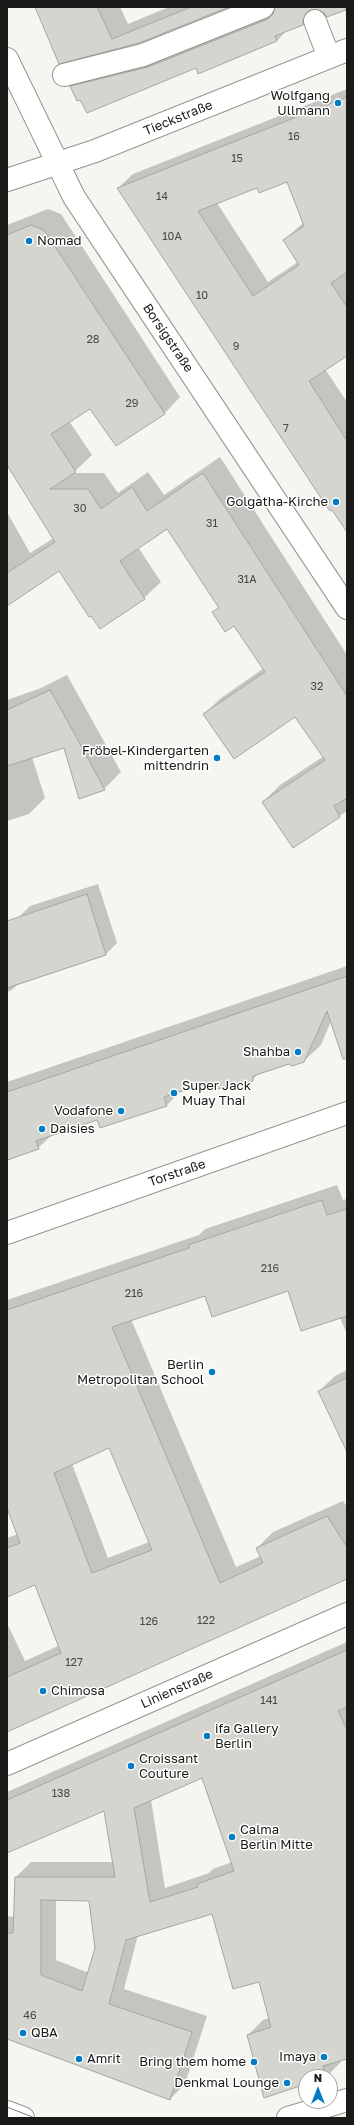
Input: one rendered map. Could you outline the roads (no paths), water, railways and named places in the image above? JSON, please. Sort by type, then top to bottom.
[{"type":"street","points":[[64,75],[143,55],[263,7]]},
{"type":"street","points":[[315,21],[338,53]]},
{"type":"street","name":"Tieckstraße","points":[[7,180],[57,162],[95,152],[338,53]]},
{"type":"street","name":"Borsigstraße","points":[[7,59],[74,197],[347,608]]},
{"type":"street","name":"Torstraße","points":[[7,1233],[347,1113]]},
{"type":"street","name":"Linienstraße","points":[[7,1764],[347,1614]]},
{"type":"street","points":[[288,2118],[347,2100]]},
{"type":"street","points":[[7,2112],[23,2118]]},
{"type":"tunnel","points":[[309,7],[315,21]]},
{"type":"tram line","points":[[7,2107],[35,2118]]},
{"type":"place","name":"Wolfgang Ullmann","points":[[338,103]]},
{"type":"place","name":"Nomad","points":[[29,241]]},
{"type":"place","name":"Golgatha-Kirche","points":[[336,502]]},
{"type":"place","name":"Fröbel-Kindergarten mittendrin","points":[[217,758]]},
{"type":"place","name":"Shahba","points":[[298,1052]]},
{"type":"place","name":"Super Jack Muay Thai","points":[[174,1093]]},
{"type":"place","name":"Vodafone","points":[[121,1111]]},
{"type":"place","name":"Daisies","points":[[42,1129]]},
{"type":"place","name":"Berlin Metropolitan School","points":[[212,1372]]},
{"type":"place","name":"Chimosa","points":[[43,1691]]},
{"type":"place","name":"ifa Gallery Berlin","points":[[207,1736]]},
{"type":"place","name":"Croissant Couture","points":[[131,1766]]},
{"type":"place","name":"Calma Berlin Mitte","points":[[232,1837]]},
{"type":"place","name":"QBA","points":[[23,2033]]},
{"type":"place","name":"Imaya","points":[[324,2057]]},
{"type":"place","name":"Amrit","points":[[79,2059]]},
{"type":"place","name":"Bring them home","points":[[254,2062]]},
{"type":"place","name":"Denkmal Lounge","points":[[287,2083]]}]
